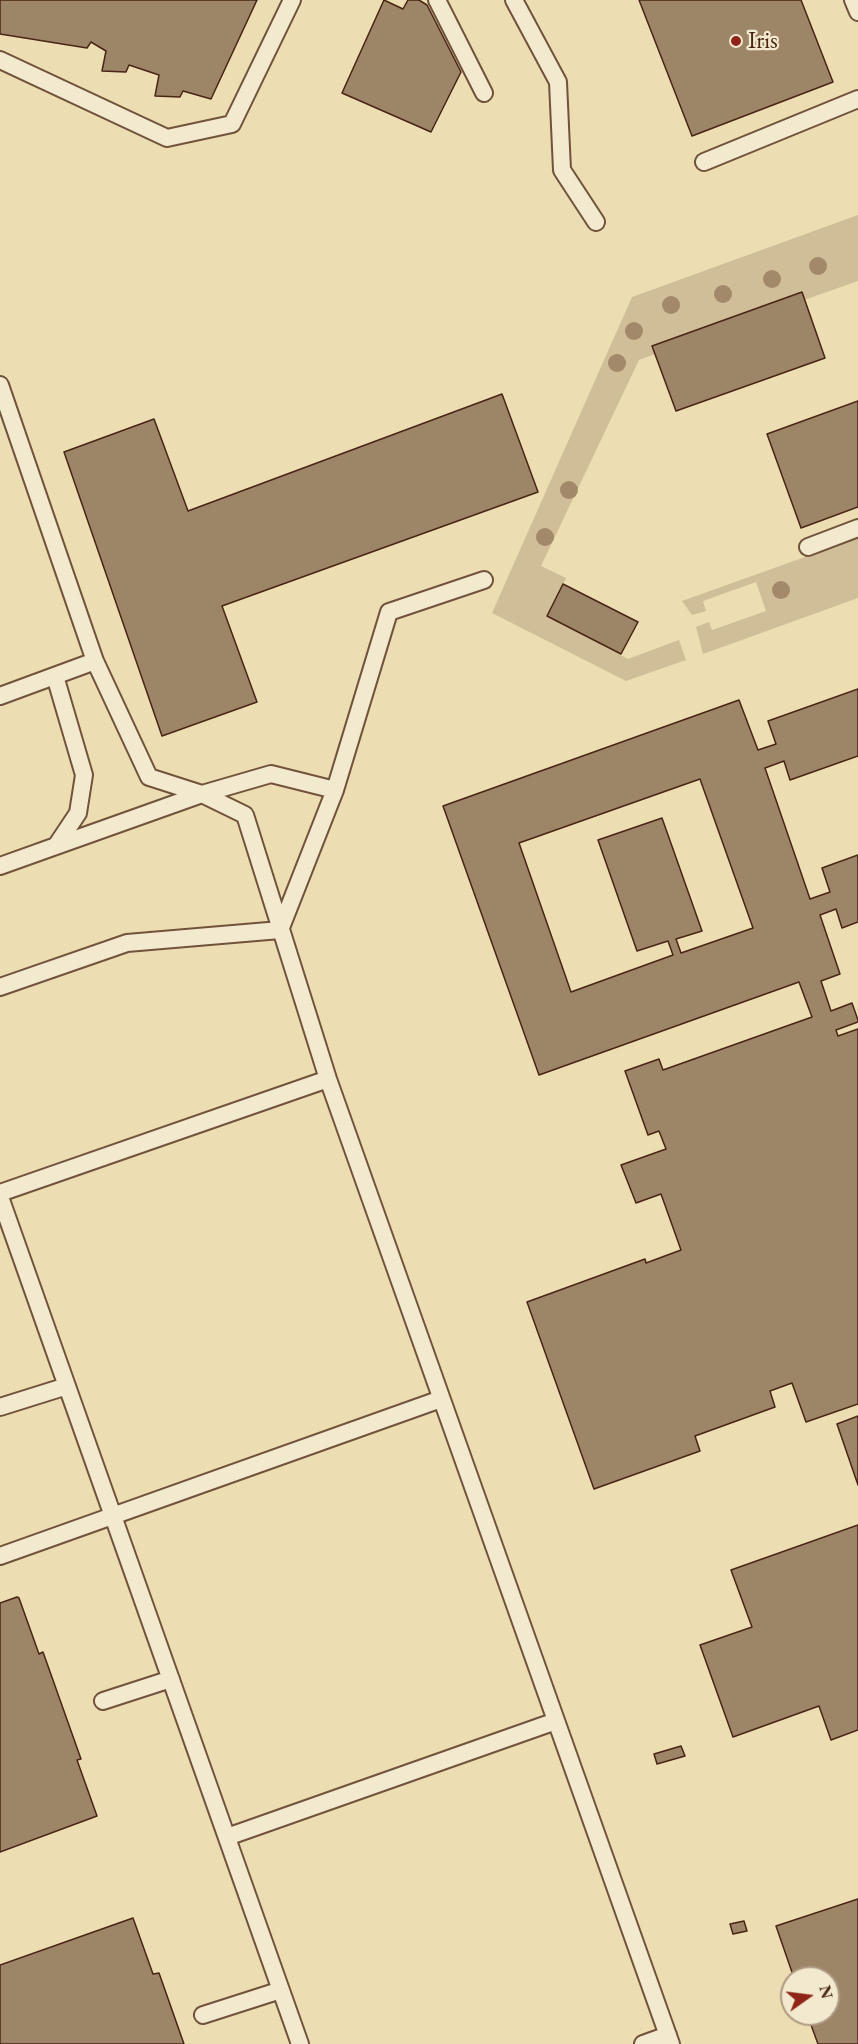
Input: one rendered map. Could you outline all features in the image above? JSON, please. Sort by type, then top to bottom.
[{"type":"lane","points":[[0,60],[167,138],[232,124],[292,0]]},
{"type":"lane","points":[[437,0],[484,93]]},
{"type":"lane","points":[[514,0],[558,82],[562,170],[596,222]]},
{"type":"lane","points":[[853,0],[858,12]]},
{"type":"lane","points":[[704,162],[858,99]]},
{"type":"lane","points":[[0,385],[95,661],[149,777],[202,794],[245,814],[328,1079],[670,2040],[643,2044]]},
{"type":"lane","points":[[808,547],[858,528]]},
{"type":"lane","points":[[280,930],[335,790],[388,612],[484,580]]},
{"type":"lane","points":[[0,696],[95,661]]},
{"type":"lane","points":[[56,676],[84,775],[78,813],[56,846]]},
{"type":"lane","points":[[0,866],[202,794],[271,774],[335,790]]},
{"type":"lane","points":[[0,987],[127,943],[280,930]]},
{"type":"lane","points":[[300,2044],[0,1195],[328,1079]]},
{"type":"lane","points":[[0,1407],[67,1386]]},
{"type":"lane","points":[[0,1556],[441,1399]]},
{"type":"lane","points":[[103,1701],[171,1679]]},
{"type":"lane","points":[[227,1837],[556,1721]]},
{"type":"lane","points":[[203,2015],[281,1990]]},
{"type":"shaded area","points":[[858,215],[858,281],[804,300],[801,292],[653,346],[655,354],[639,360],[541,566],[566,578],[548,616],[628,659],[679,640],[686,660],[626,681],[492,613],[632,297]]},
{"type":"shaded area","points":[[858,538],[858,598],[703,654],[696,627],[709,622],[712,630],[766,611],[756,582],[703,601],[706,611],[692,615],[682,601]]},
{"type":"building","points":[[0,0],[257,0],[211,99],[183,91],[180,97],[155,96],[159,75],[129,65],[126,72],[102,71],[106,51],[91,42],[87,48],[0,34]]},
{"type":"building","points":[[384,0],[403,9],[408,0],[419,0],[427,5],[461,72],[431,132],[342,93]]},
{"type":"building","name":"Iris","points":[[639,0],[801,0],[833,82],[692,136]]},
{"type":"building","points":[[802,292],[825,358],[676,411],[652,346]]},
{"type":"building","points":[[502,394],[538,492],[222,606],[257,702],[162,736],[64,452],[154,419],[188,511]]},
{"type":"building","points":[[858,401],[858,507],[801,528],[767,434]]},
{"type":"building","points":[[563,584],[638,622],[621,654],[547,616]]},
{"type":"building","points":[[858,689],[858,756],[790,780],[784,761],[765,768],[810,899],[830,892],[822,868],[858,855],[858,922],[842,928],[836,909],[820,915],[840,974],[821,981],[831,1011],[852,1003],[858,1020],[858,1022],[836,1030],[838,1036],[858,1029],[858,1404],[806,1422],[792,1383],[770,1391],[775,1407],[695,1436],[700,1451],[594,1489],[527,1302],[645,1259],[646,1263],[681,1250],[661,1194],[636,1203],[621,1165],[666,1149],[659,1131],[648,1135],[625,1071],[659,1059],[663,1070],[812,1017],[799,982],[539,1075],[443,806],[739,700],[758,750],[776,744],[768,721]],"holes":[[[700,779],[753,928],[681,953],[676,939],[702,931],[662,818],[598,840],[637,951],[668,941],[673,955],[571,992],[519,843]]]},
{"type":"building","points":[[858,1416],[858,1485],[837,1424]]},
{"type":"building","points":[[858,1525],[858,1730],[831,1740],[819,1706],[733,1737],[700,1645],[752,1627],[731,1570]]},
{"type":"building","points":[[17,1597],[39,1654],[43,1652],[81,1759],[77,1760],[97,1816],[0,1852],[0,1603]]},
{"type":"building","points":[[681,1746],[685,1756],[657,1764],[654,1754]]},
{"type":"building","points":[[858,1899],[858,2044],[818,2044],[811,2026],[840,2026],[840,1966],[790,1966],[776,1926]]},
{"type":"building","points":[[133,1918],[153,1974],[159,1973],[184,2044],[0,2044],[0,1965]]},
{"type":"building","points":[[744,1921],[747,1931],[733,1934],[730,1924]]},
{"type":"place","name":"Iris","points":[[736,41]]}]
